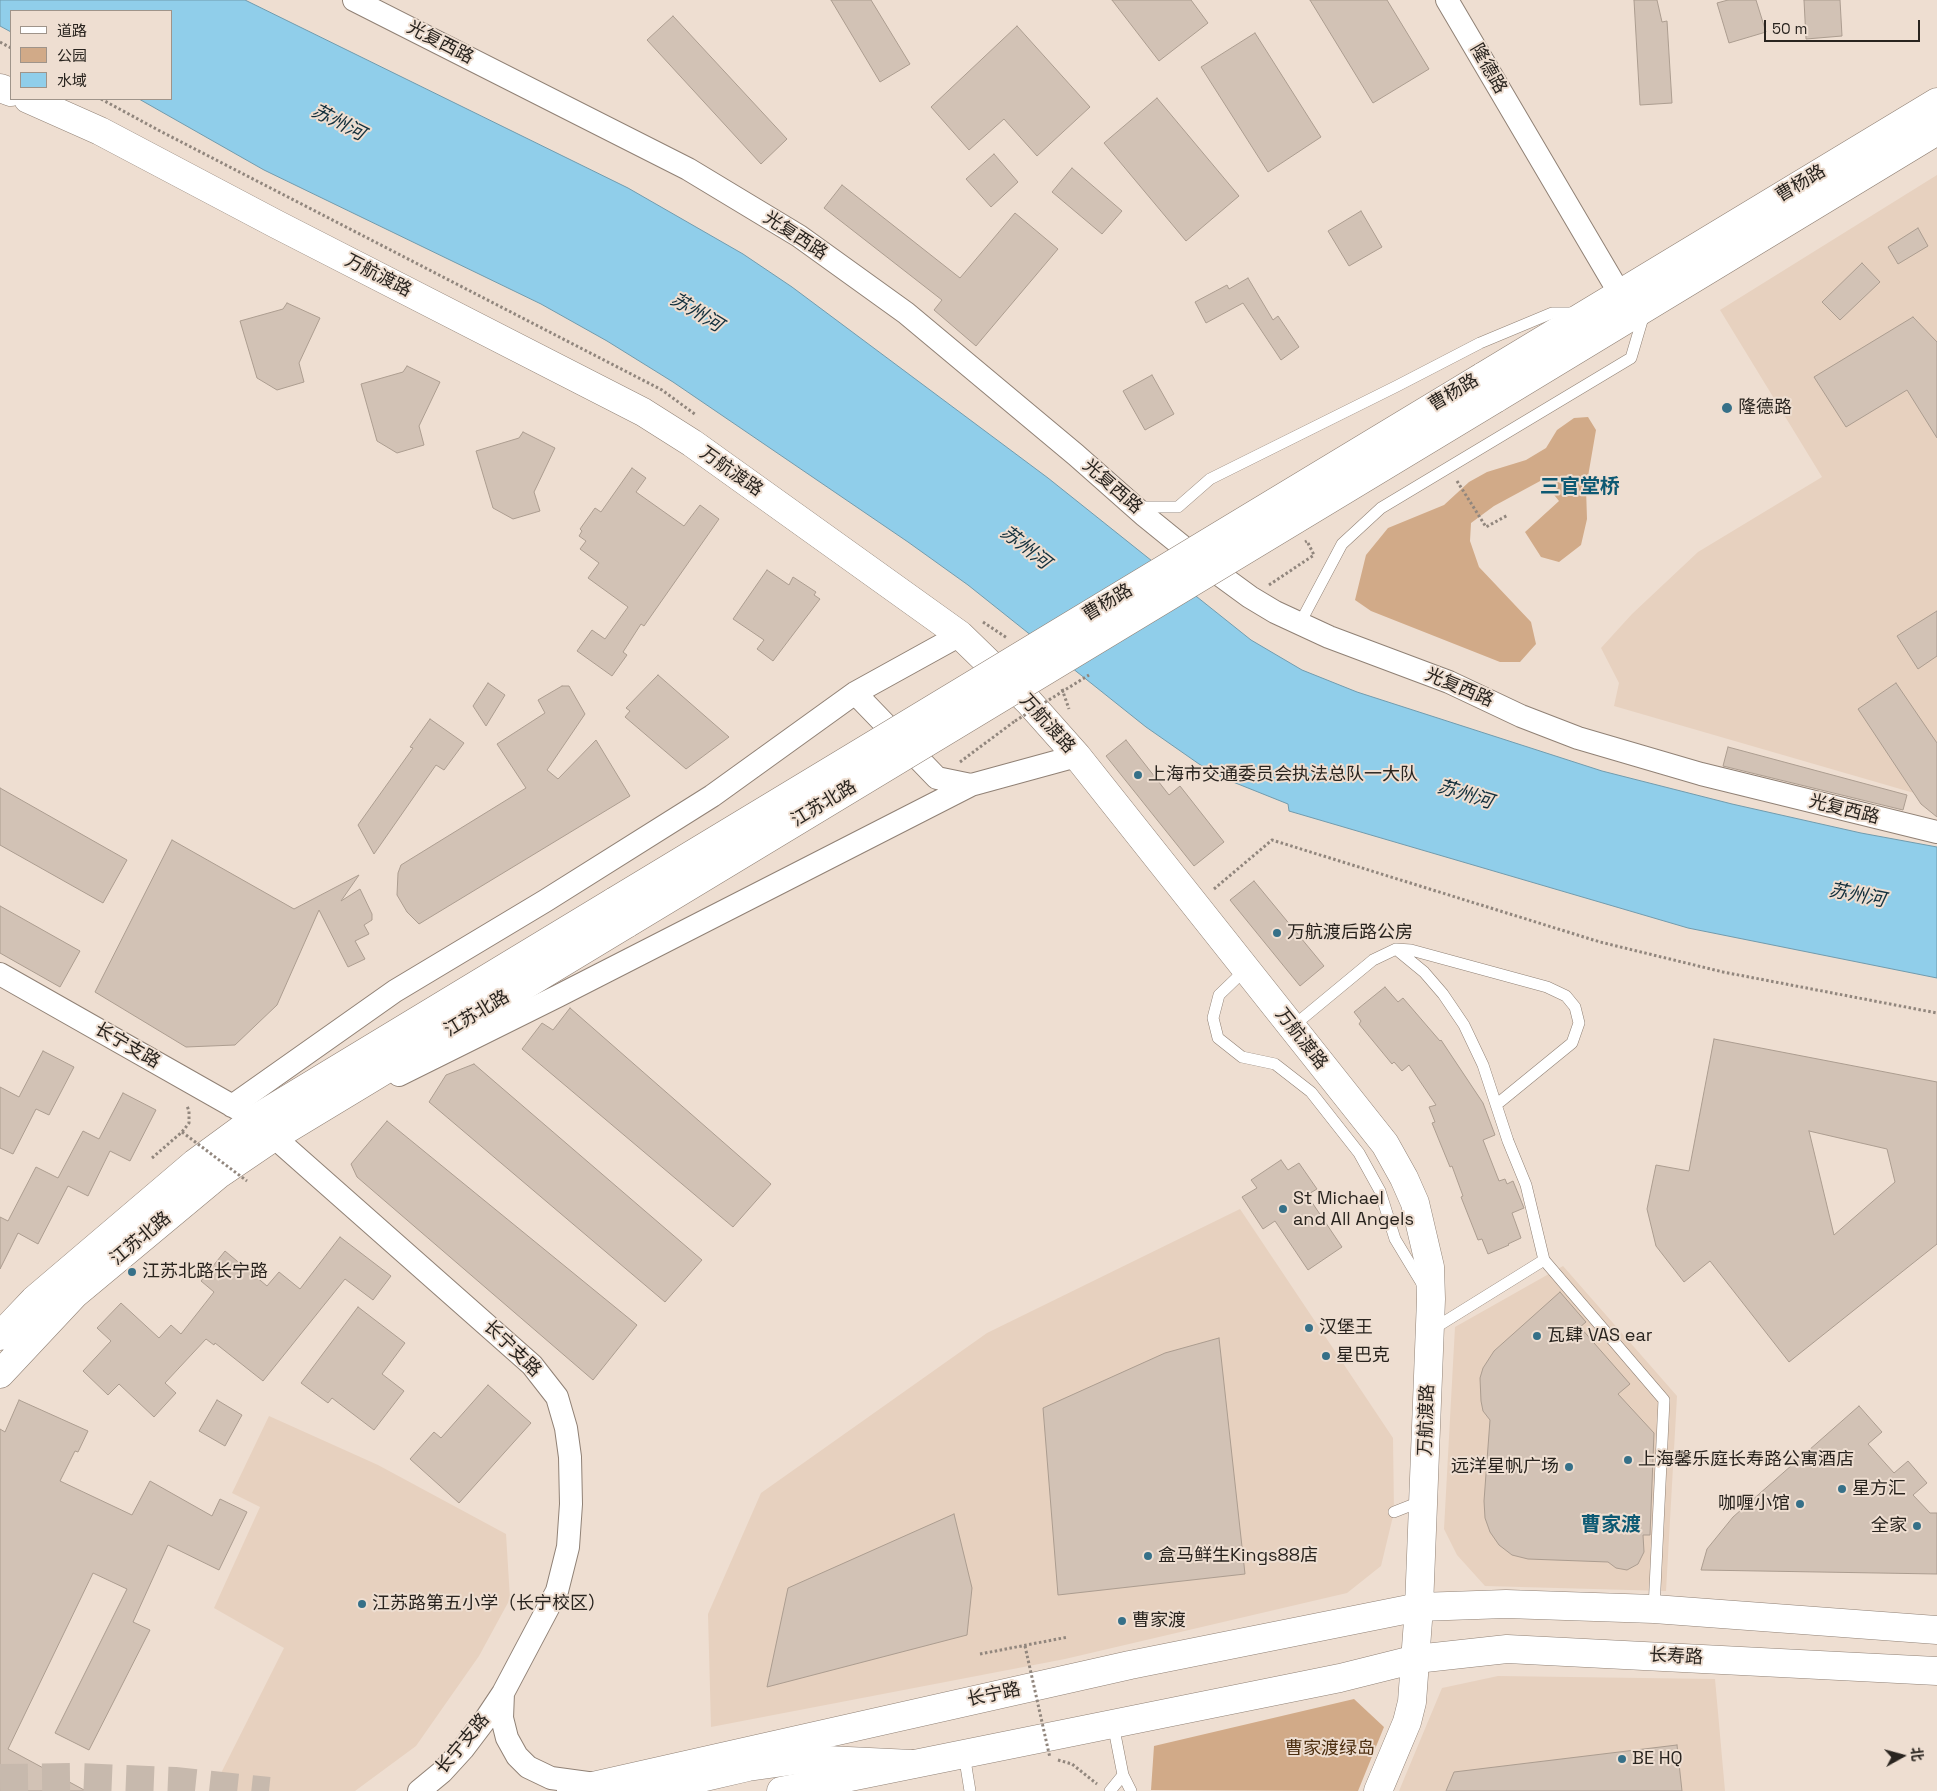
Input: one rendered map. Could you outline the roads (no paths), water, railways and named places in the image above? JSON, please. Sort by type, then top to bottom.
[{"type":"main road","name":"万航渡路","points":[[30,100],[100,131],[276,224],[643,412],[692,443],[960,635],[1029,702],[1076,756],[1195,905],[1385,1144],[1404,1178],[1415,1203],[1424,1235],[1430,1266],[1431,1330],[1416,1659],[1412,1702],[1407,1722],[1378,1791]]},
{"type":"main road","name":"曹杨路","points":[[1488,388],[1587,313],[1937,102]]},
{"type":"main road","name":"曹杨路","points":[[982,694],[1488,388],[1937,131]]},
{"type":"main road","name":"江苏北路","points":[[0,1336],[34,1300],[195,1162],[254,1121],[622,912],[982,694]]},
{"type":"main road","name":"江苏北路","points":[[0,1374],[75,1294],[218,1175],[254,1121]]},
{"type":"main road","points":[[1419,1607],[1506,1604],[1654,1609],[1937,1630]]},
{"type":"main road","name":"长宁路","points":[[571,1791],[1121,1668],[1419,1607]]},
{"type":"main road","name":"长寿路","points":[[1416,1659],[1507,1649],[1937,1671]]},
{"type":"main road","points":[[794,1790],[834,1786],[912,1764],[1340,1678],[1416,1659]]},
{"type":"main road","points":[[644,1791],[748,1767],[805,1759],[912,1764]]},
{"type":"street","name":"光复西路","points":[[354,0],[688,169],[799,236],[906,313],[1198,559],[1250,597],[1300,625],[1449,682],[1521,716],[1578,738],[1701,774],[1937,832]]},
{"type":"street","name":"隆德路","points":[[1447,0],[1620,294]]},
{"type":"street","points":[[254,1121],[396,991],[545,901],[712,796],[855,694],[960,635]]},
{"type":"street","points":[[855,694],[938,778],[971,785]]},
{"type":"street","points":[[351,1098],[566,992],[971,785],[1076,756]]},
{"type":"street","name":"长宁支路","points":[[0,974],[254,1121],[532,1365],[557,1397],[566,1428],[570,1457],[571,1504],[568,1547],[557,1590],[503,1693],[463,1749],[442,1772],[419,1791]]},
{"type":"street","name":"长宁支路","points":[[503,1693],[502,1718],[508,1738],[517,1756],[528,1767],[551,1778],[598,1784]]},
{"type":"lane","points":[[1135,507],[1178,507],[1210,479],[1480,343],[1552,313],[1587,313]]},
{"type":"lane","points":[[1300,625],[1342,544],[1382,508],[1631,358],[1644,314]]},
{"type":"lane","points":[[1292,1027],[1373,960],[1396,948],[1412,950],[1547,987],[1566,996],[1575,1007],[1579,1023],[1572,1043],[1496,1105]]},
{"type":"lane","points":[[1396,948],[1443,994],[1464,1025],[1483,1065],[1526,1185],[1544,1260],[1664,1400],[1654,1609]]},
{"type":"lane","points":[[1246,969],[1218,995],[1213,1018],[1218,1038],[1242,1056],[1275,1064],[1311,1092],[1360,1153],[1380,1191],[1395,1239],[1431,1299]]},
{"type":"lane","points":[[1431,1330],[1544,1260]]},
{"type":"lane","points":[[1394,1512],[1424,1500]]},
{"type":"lane","points":[[1113,1724],[1122,1775],[1122,1791]]},
{"type":"lane","points":[[964,1754],[970,1791]]},
{"type":"lane","points":[[1110,1791],[1122,1775]]},
{"type":"lane","points":[[1122,1775],[1132,1791]]},
{"type":"water","name":"苏州河","points":[[0,0],[245,0],[628,188],[743,254],[792,287],[1048,478],[1251,640],[1302,670],[1357,692],[1602,771],[1732,804],[1861,833],[1937,847],[1937,978],[1688,928],[1289,811],[1288,804],[1223,778],[1199,764],[1146,727],[968,585],[908,542],[673,382],[607,341],[541,304],[264,170],[141,100],[172,100],[172,10],[10,10],[10,31],[0,26]]},
{"type":"tunnel","points":[[0,1778],[77,1777],[175,1781],[269,1791]]},
{"type":"place","name":"隆德路","points":[[1727,408]]},
{"type":"place","name":"上海市交通委员会执法总队一大队","points":[[1138,775]]},
{"type":"place","name":"万航渡后路公房","points":[[1277,933]]},
{"type":"place","name":"St Michael and All Angels","points":[[1283,1209]]},
{"type":"place","name":"江苏北路长宁路","points":[[132,1272]]},
{"type":"place","name":"汉堡王","points":[[1309,1328]]},
{"type":"place","name":"瓦肆 VAS ear","points":[[1537,1336]]},
{"type":"place","name":"星巴克","points":[[1326,1356]]},
{"type":"place","name":"上海馨乐庭长寿路公寓酒店","points":[[1628,1460]]},
{"type":"place","name":"远洋星帆广场","points":[[1569,1467]]},
{"type":"place","name":"星方汇","points":[[1842,1489]]},
{"type":"place","name":"咖喱小馆","points":[[1800,1504]]},
{"type":"place","name":"全家","points":[[1917,1526]]},
{"type":"place","name":"盒马鲜生Kings88店","points":[[1148,1556]]},
{"type":"place","name":"江苏路第五小学（长宁校区）","points":[[362,1604]]},
{"type":"place","name":"曹家渡","points":[[1122,1621]]},
{"type":"place","name":"BE HQ","points":[[1622,1759]]},
{"type":"district","name":"三官堂桥","points":[[1580,488]]},
{"type":"district","name":"曹家渡","points":[[1611,1526]]},
{"type":"park label","name":"曹家渡绿岛","points":[[1330,1749]]}]
